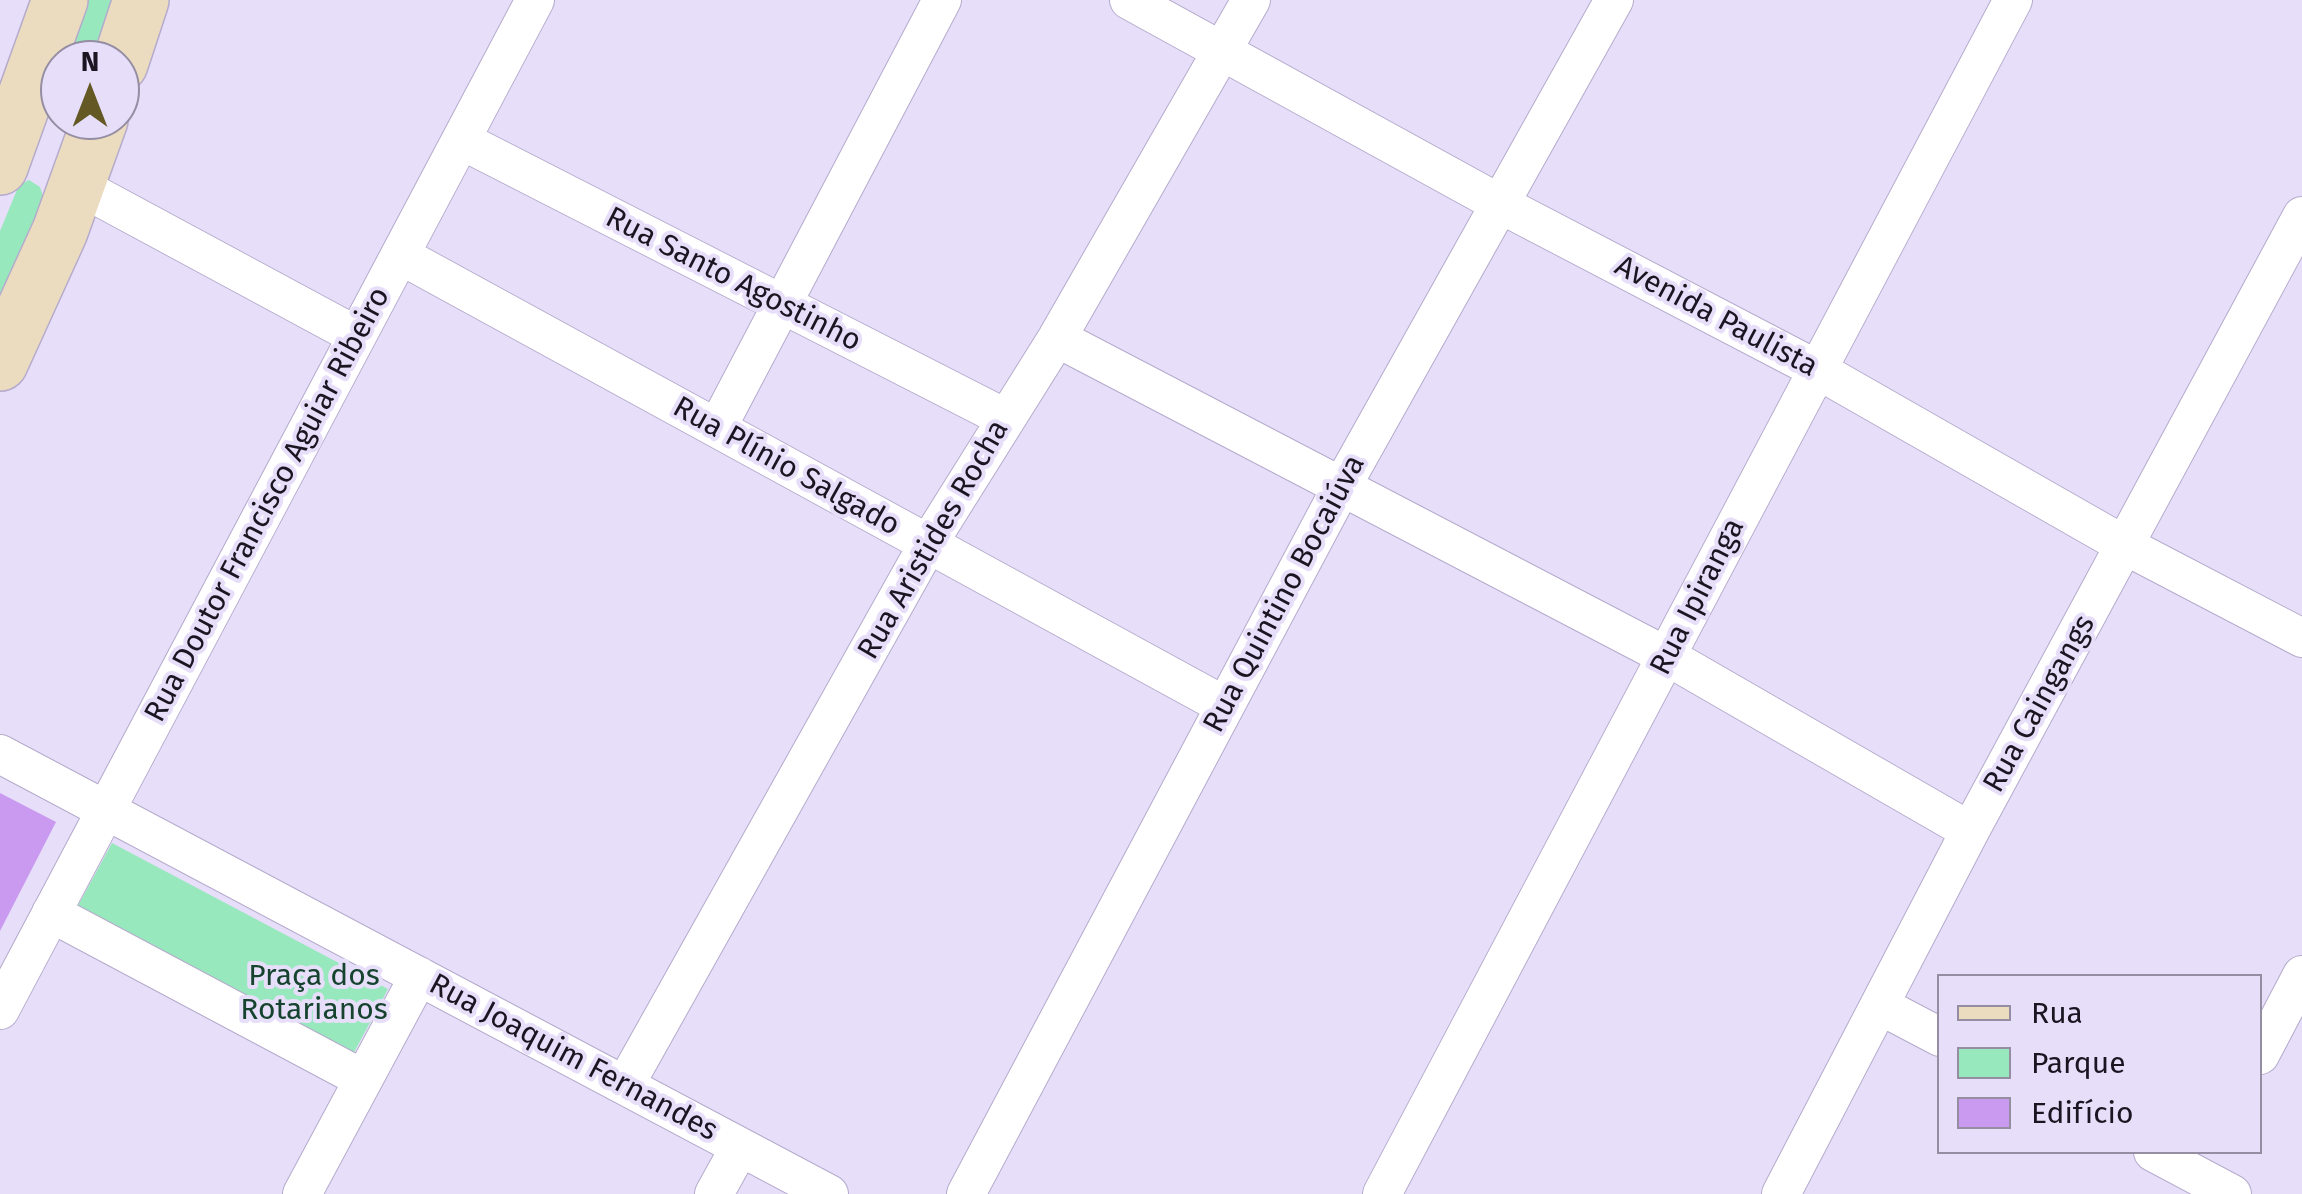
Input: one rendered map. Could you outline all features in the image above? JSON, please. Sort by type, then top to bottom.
[{"type":"main road","points":[[3,153],[60,0]]},
{"type":"main road","points":[[128,40],[142,0]]},
{"type":"main road","points":[[0,363],[60,231],[92,140]]},
{"type":"street","name":"Rua Doutor Francisco Aguiar Ribeiro","points":[[0,1010],[536,0]]},
{"type":"street","points":[[717,428],[942,0]]},
{"type":"street","name":"Avenida Paulista","points":[[1128,0],[1502,205],[1816,369],[2126,546],[2302,638]]},
{"type":"street","name":"Rua Aristides Rocha","points":[[625,1085],[928,544],[1057,338],[1251,0]]},
{"type":"street","name":"Rua Quintino Bocaiúva","points":[[966,1194],[1342,486],[1614,0]]},
{"type":"street","name":"Rua Ipiranga","points":[[1382,1194],[2013,0]]},
{"type":"street","name":"Rua Santo Agostinho","points":[[461,140],[1005,418]]},
{"type":"street","points":[[76,184],[357,336]]},
{"type":"street","name":"Rua Caingangs","points":[[1781,1194],[1970,831],[2302,216]]},
{"type":"street","name":"Rua Plínio Salgado","points":[[400,255],[1225,706]]},
{"type":"street","points":[[1057,338],[1668,658],[1970,831]]},
{"type":"street","name":"Rua Joaquim Fernandes","points":[[0,754],[828,1194]]},
{"type":"street","points":[[51,913],[364,1079]]},
{"type":"street","points":[[2262,1051],[2302,975]]},
{"type":"street","points":[[302,1194],[419,976]]},
{"type":"street","points":[[1881,1006],[1937,1035]]},
{"type":"street","points":[[714,1194],[740,1147]]},
{"type":"street","points":[[2157,1154],[2232,1194]]},
{"type":"green space","points":[[85,0],[115,0],[100,40],[70,40]]},
{"type":"green space","points":[[29,180],[40,187],[44,199],[0,300],[0,231],[19,185]]},
{"type":"green space","name":"Praça dos Rotarianos","points":[[112,843],[388,989],[351,1058],[75,911]]},
{"type":"building","points":[[0,793],[56,822],[0,931]]}]
